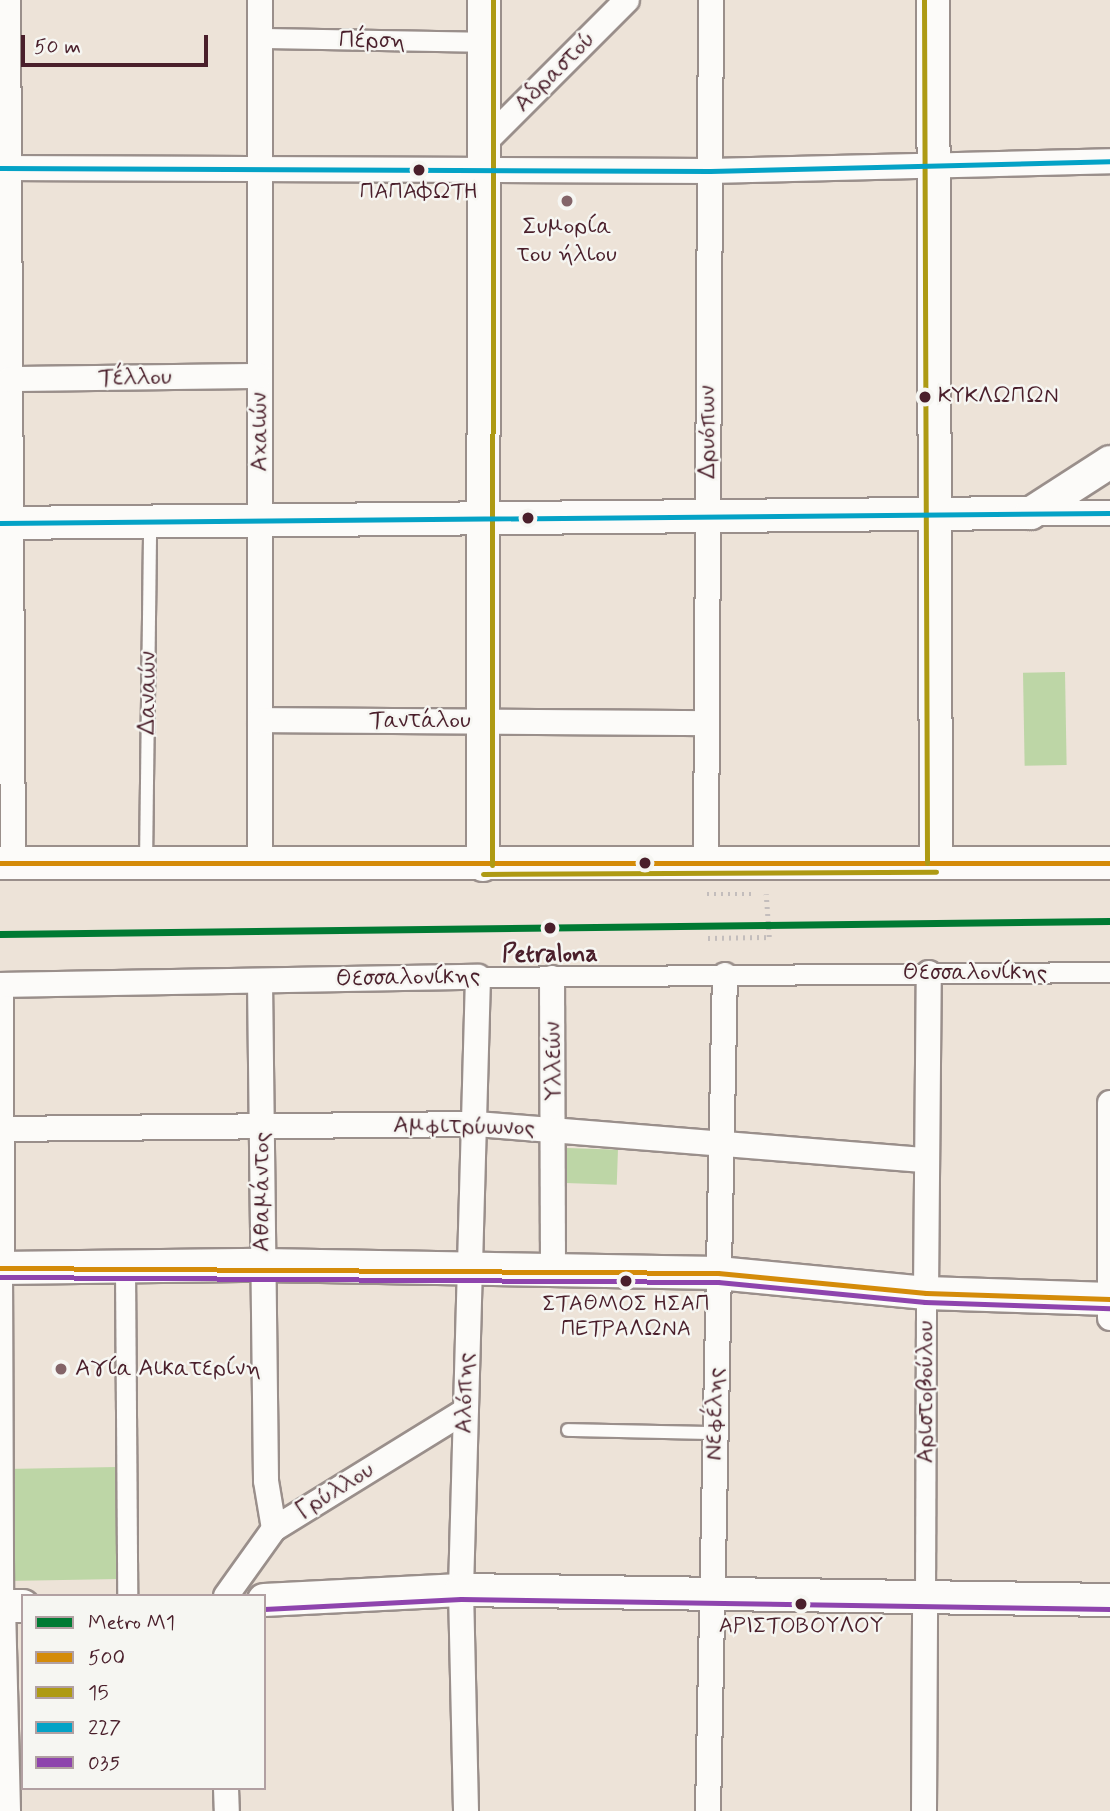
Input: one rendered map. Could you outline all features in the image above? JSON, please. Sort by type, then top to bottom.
[{"type":"street","points":[[8,0],[4,168],[10,379],[5,523],[6,863],[483,865],[706,879],[936,863],[1110,863]]},
{"type":"street","name":"Αχαιών","points":[[260,0],[260,864]]},
{"type":"street","points":[[483,865],[484,0]]},
{"type":"street","name":"Αδραστού","points":[[484,157],[627,0]]},
{"type":"street","name":"Δρυόπων","points":[[706,879],[711,0]]},
{"type":"street","points":[[933,0],[936,863]]},
{"type":"street","name":"Πέρση","points":[[260,38],[484,42]]},
{"type":"street","points":[[4,168],[260,169],[484,157],[710,170],[1110,161]]},
{"type":"street","name":"Τέλλου","points":[[10,379],[260,376]]},
{"type":"street","points":[[1031,513],[1110,463]]},
{"type":"street","points":[[5,523],[1110,513]]},
{"type":"street","name":"Ταντάλου","points":[[260,720],[706,723]]},
{"type":"street","name":"Θεσσαλονίκης","points":[[0,985],[478,977],[1110,972]]},
{"type":"street","name":"Αριστοβούλου","points":[[924,1811],[929,973]]},
{"type":"street","name":"Νεφέλης","points":[[708,1811],[725,975]]},
{"type":"street","name":"Αλόπης","points":[[466,1811],[461,1590],[468,1267],[474,1255],[478,977]]},
{"type":"street","name":"Υλλεών","points":[[552,978],[555,1129],[553,1270]]},
{"type":"street","name":"Αθαμάντος","points":[[260,981],[266,1481],[274,1529]]},
{"type":"street","points":[[0,985],[1,1268],[9,1606],[8,1811]]},
{"type":"street","points":[[1,1268],[125,1269],[262,1265],[718,1273],[926,1293],[1108,1305],[1110,1103]]},
{"type":"street","name":"Αμφιτρύωνος","points":[[1,1129],[476,1124],[722,1140],[927,1160]]},
{"type":"street","points":[[125,1269],[127,1594]]},
{"type":"street","name":"Γρύλλου","points":[[227,1594],[274,1529],[465,1411]]},
{"type":"street","points":[[266,1600],[461,1590],[712,1590],[925,1599],[1110,1600]]},
{"type":"street","points":[[226,1790],[227,1811]]},
{"type":"lane","name":"Δαναών","points":[[146,865],[150,522]]},
{"type":"lane","points":[[568,1430],[715,1433]]},
{"type":"path","points":[[706,879],[737,894]]},
{"type":"path","points":[[708,938],[769,937],[768,894]]},
{"type":"green space","points":[[1065,672],[1067,765],[1025,766],[1023,673]]},
{"type":"green space","points":[[567,1148],[618,1150],[617,1185],[566,1183]]},
{"type":"green space","points":[[117,1467],[119,1579],[7,1581],[5,1469]]},
{"type":"metro line","name":"Μ1","points":[[0,934],[1110,921]]},
{"type":"transit line","name":"15","points":[[492,865],[493,0]]},
{"type":"transit line","name":"15","points":[[924,0],[927,863]]},
{"type":"transit line","name":"227","points":[[0,168],[710,171],[1110,161]]},
{"type":"transit line","name":"227","points":[[0,523],[1110,513]]},
{"type":"transit line","name":"500","points":[[0,863],[1110,863]]},
{"type":"transit line","name":"15","points":[[483,874],[936,872]]},
{"type":"transit line","name":"500","points":[[0,1268],[718,1273],[926,1293],[1110,1299]]},
{"type":"transit line","name":"035","points":[[0,1277],[718,1282],[925,1302],[1110,1308]]},
{"type":"transit line","name":"035","points":[[266,1609],[461,1599],[1110,1609]]},
{"type":"place","name":"ΠΑΠΑΦΩΤΗ","points":[[419,170]]},
{"type":"place","name":"Συμορία του ήλιου","points":[[567,201]]},
{"type":"place","name":"ΚΥΚΛΩΠΩΝ","points":[[925,397]]},
{"type":"place","name":"Petralona","points":[[550,928]]},
{"type":"place","name":"ΣΤΑΘΜΟΣ ΗΣΑΠ ΠΕΤΡΑΛΩΝΑ","points":[[626,1281]]},
{"type":"place","name":"Αγία Αικατερίνη","points":[[61,1369]]},
{"type":"place","name":"ΑΡΙΣΤΟΒΟΥΛΟΥ","points":[[801,1604]]}]
